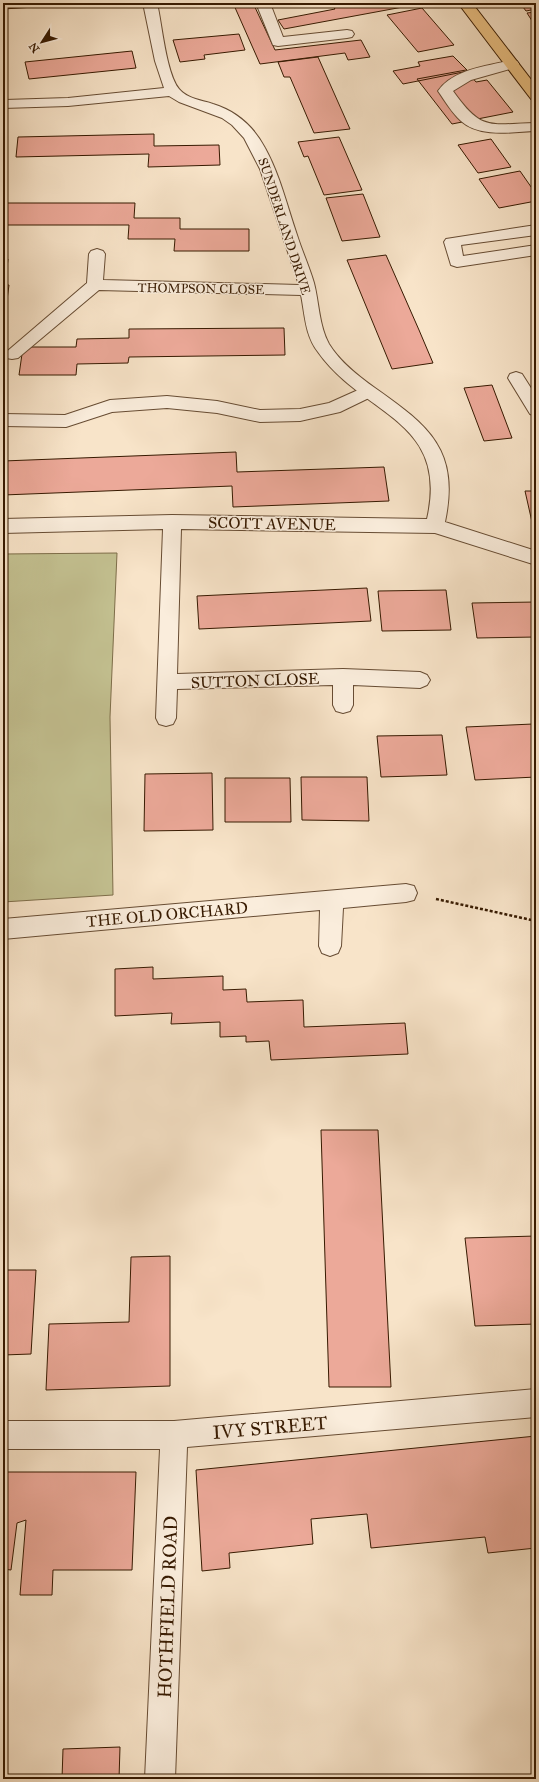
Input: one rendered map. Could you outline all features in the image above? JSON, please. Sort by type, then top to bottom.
[{"type":"main road","points":[[464,3],[534,92]]},
{"type":"street","points":[[5,104],[46,104],[94,101],[172,90],[167,78],[150,3]]},
{"type":"street","points":[[263,3],[278,42],[347,34]]},
{"type":"street","points":[[512,64],[460,79],[450,84],[445,91],[467,118],[478,125],[490,128],[536,127]]},
{"type":"street","name":"SUNDERLAND DRIVE","points":[[172,90],[186,100],[210,107],[226,114],[239,122],[251,136],[263,158],[308,290],[315,334],[323,349],[350,379],[412,423],[429,444],[439,472],[441,493],[434,526]]},
{"type":"street","points":[[536,230],[452,242],[457,262],[536,250]]},
{"type":"street","points":[[12,354],[95,285],[97,254]]},
{"type":"street","name":"THOMPSON CLOSE","points":[[95,285],[308,290]]},
{"type":"street","points":[[516,378],[536,410]]},
{"type":"street","points":[[3,420],[66,421],[110,406],[167,402],[217,407],[260,416],[300,415],[334,408],[367,392]]},
{"type":"street","name":"SCOTT AVENUE","points":[[3,526],[172,522],[434,526],[480,538],[536,558]]},
{"type":"street","name":"SUTTON CLOSE","points":[[166,718],[172,522]]},
{"type":"street","name":"SUTTON CLOSE","points":[[167,682],[343,677],[420,680]]},
{"type":"street","name":"SUTTON CLOSE","points":[[343,677],[343,705]]},
{"type":"street","name":"THE OLD ORCHARD","points":[[3,929],[406,893]]},
{"type":"street","points":[[330,946],[332,899]]},
{"type":"street","name":"IVY STREET","points":[[3,1435],[174,1435],[536,1403]]},
{"type":"street","name":"HOTHFIELD ROAD","points":[[160,1779],[174,1435]]},
{"type":"path","points":[[406,893],[536,921]]},
{"type":"shaded area","points":[[117,553],[110,717],[113,895],[3,902],[3,554]]},
{"type":"building","points":[[3,3],[98,3],[3,9]]},
{"type":"building","points":[[233,3],[253,3],[275,50],[361,40],[370,57],[348,60],[345,53],[260,64]]},
{"type":"building","points":[[331,3],[419,4],[284,29],[278,20],[335,9]]},
{"type":"building","points":[[520,3],[536,3],[536,9],[526,11]]},
{"type":"building","points":[[422,8],[454,45],[418,52],[387,15]]},
{"type":"building","points":[[536,12],[536,27],[527,13]]},
{"type":"building","points":[[239,34],[245,50],[204,55],[205,59],[180,62],[173,40]]},
{"type":"building","points":[[132,51],[136,68],[29,79],[25,62]]},
{"type":"building","points":[[453,56],[468,71],[403,84],[393,71],[420,66],[418,62]]},
{"type":"building","points":[[318,57],[350,129],[314,133],[290,77],[284,77],[278,62]]},
{"type":"building","points":[[466,70],[476,82],[487,80],[513,112],[452,124],[417,79]]},
{"type":"building","points":[[154,134],[154,146],[219,145],[220,165],[148,167],[149,154],[16,157],[18,137]]},
{"type":"building","points":[[339,137],[362,190],[324,195],[308,156],[304,157],[298,142]]},
{"type":"building","points":[[491,139],[511,167],[478,173],[458,145]]},
{"type":"building","points":[[520,171],[536,194],[536,201],[499,208],[479,179]]},
{"type":"building","points":[[363,194],[380,237],[342,241],[326,198]]},
{"type":"building","points":[[3,203],[135,203],[134,218],[180,218],[180,229],[249,229],[249,251],[174,251],[175,239],[128,239],[129,225],[3,225]]},
{"type":"building","points":[[386,255],[433,363],[392,369],[347,260]]},
{"type":"building","points":[[3,259],[8,259],[5,285],[9,285],[7,300],[3,300]]},
{"type":"building","points":[[284,328],[285,355],[129,357],[128,363],[77,364],[76,375],[19,375],[23,347],[76,347],[77,339],[129,338],[129,329]]},
{"type":"building","points":[[492,385],[512,438],[484,441],[464,388]]},
{"type":"building","points":[[236,452],[237,472],[384,467],[389,501],[233,507],[232,486],[3,495],[3,461]]},
{"type":"building","points":[[525,491],[536,491],[536,522],[532,522]]},
{"type":"building","points":[[367,588],[371,621],[199,629],[197,596]]},
{"type":"building","points":[[446,590],[451,630],[382,631],[378,591]]},
{"type":"building","points":[[536,602],[536,637],[477,638],[472,603]]},
{"type":"building","points":[[533,724],[536,738],[536,777],[475,780],[466,727]]},
{"type":"building","points":[[442,735],[447,775],[381,777],[377,736]]},
{"type":"building","points":[[212,773],[213,830],[144,831],[145,774]]},
{"type":"building","points":[[301,777],[367,777],[369,821],[302,820]]},
{"type":"building","points":[[225,778],[290,778],[291,822],[225,822]]},
{"type":"building","points":[[153,967],[153,979],[223,976],[223,990],[246,989],[247,1002],[303,1000],[304,1027],[405,1023],[408,1054],[271,1060],[269,1041],[246,1042],[246,1036],[220,1037],[220,1022],[171,1024],[172,1013],[115,1016],[115,969]]},
{"type":"building","points":[[321,1130],[378,1130],[391,1387],[329,1387]]},
{"type":"building","points":[[536,1236],[536,1324],[475,1326],[465,1238]]},
{"type":"building","points":[[170,1256],[170,1386],[46,1390],[49,1324],[129,1322],[131,1257]]},
{"type":"building","points":[[3,1270],[36,1270],[31,1354],[3,1355]]},
{"type":"building","points":[[536,1436],[536,1548],[488,1553],[485,1537],[371,1548],[367,1514],[311,1519],[313,1544],[229,1553],[230,1568],[202,1571],[196,1470]]},
{"type":"building","points":[[3,1472],[136,1472],[132,1570],[53,1570],[52,1595],[20,1595],[26,1520],[17,1523],[11,1570],[3,1569]]},
{"type":"building","points":[[120,1747],[119,1779],[62,1779],[63,1749]]}]
